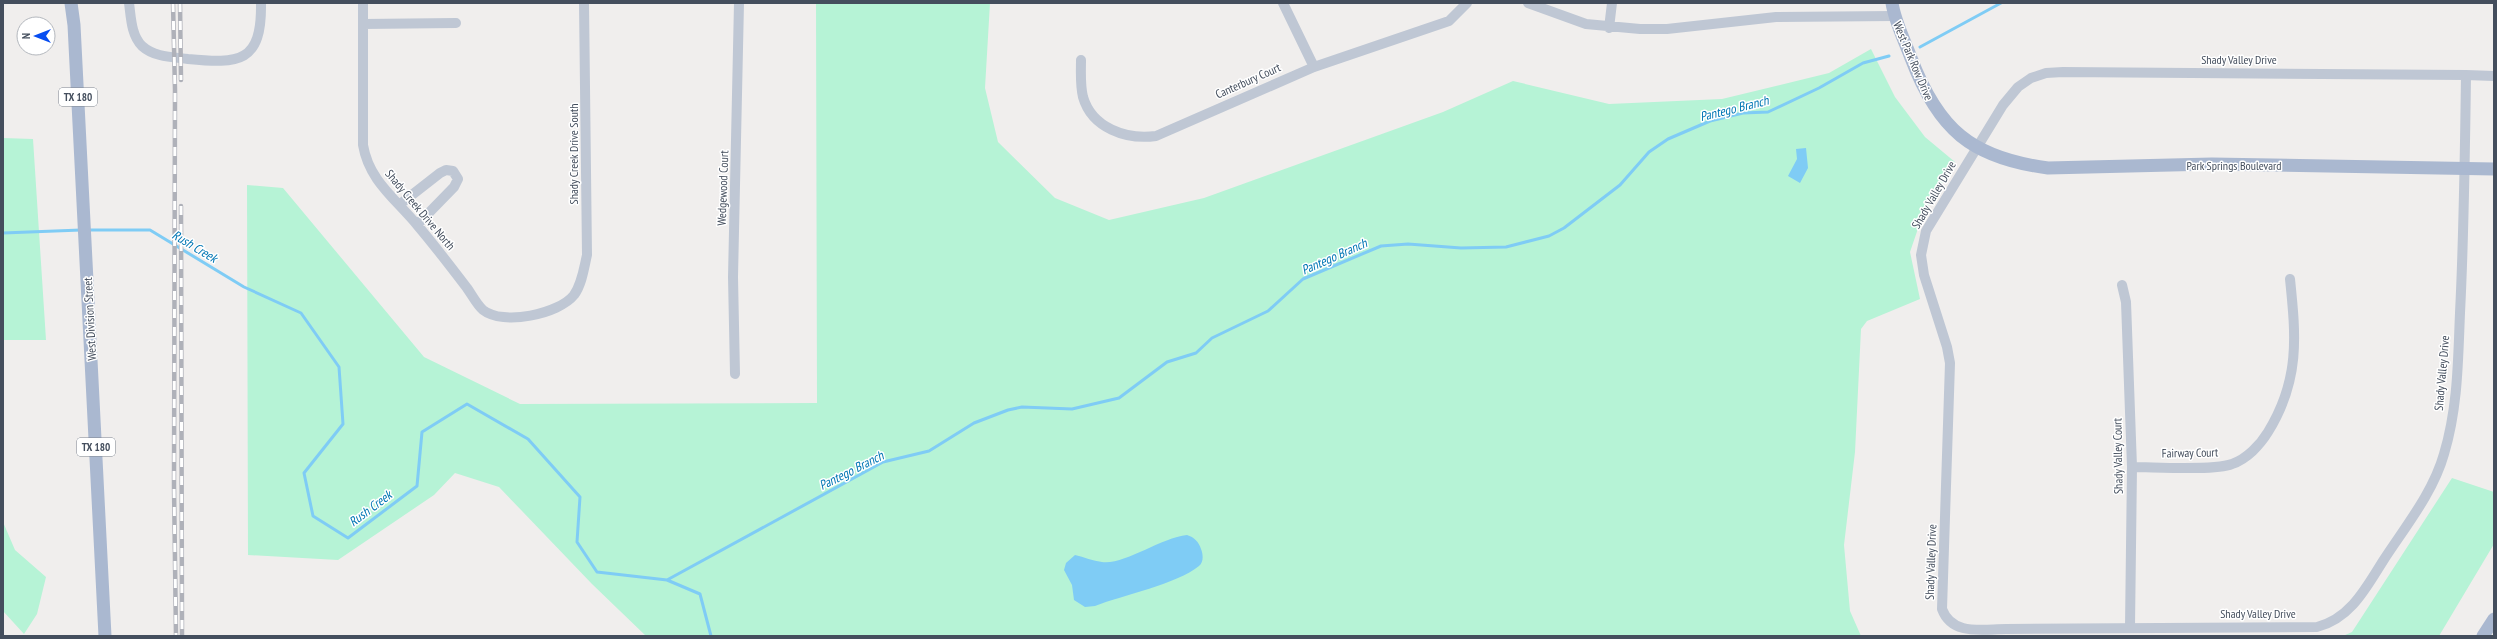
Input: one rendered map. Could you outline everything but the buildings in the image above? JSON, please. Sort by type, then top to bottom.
[{"type":"main road","name":"West Division Street","points":[[71,3],[87,257],[105,636]]},
{"type":"main road","name":"West Park Row Drive","points":[[1892,3],[1894,16],[1918,79],[1930,103],[1955,132],[1977,147]]},
{"type":"main road","name":"Park Springs Boulevard","points":[[1977,147],[2021,164],[2048,168],[2212,164],[2494,169]]},
{"type":"main road","points":[[2483,636],[2494,619]]},
{"type":"street","points":[[129,3],[135,36],[150,52],[164,56],[218,62],[240,59],[251,50],[258,38],[261,3]]},
{"type":"street","name":"Shady Creek Drive North","points":[[363,3],[363,145],[365,158],[380,186],[417,225],[484,310],[510,317],[536,315],[548,312],[569,300]]},
{"type":"street","name":"Shady Creek Drive South","points":[[569,300],[580,282],[587,255],[584,3]]},
{"type":"street","name":"Wedgewood Court","points":[[735,374],[733,277],[739,3]]},
{"type":"street","points":[[1283,3],[1314,67]]},
{"type":"street","name":"Canterbury Court","points":[[1081,60],[1083,98],[1091,113],[1102,125],[1111,130],[1148,137],[1156,136],[1314,67],[1450,21],[1467,3]]},
{"type":"street","points":[[1528,3],[1586,24],[1609,28],[1667,29],[1776,17],[1894,16]]},
{"type":"street","points":[[1609,28],[1612,3]]},
{"type":"street","points":[[363,24],[456,23]]},
{"type":"street","name":"Shady Valley Drive","points":[[2466,75],[2464,169],[2465,207],[2457,383],[2444,455],[2430,489],[2365,589],[2352,606],[2340,617],[2329,624],[2317,627],[1961,629],[1950,624],[1942,609],[1950,363],[1947,347],[1924,276],[1921,255],[1926,231],[2003,105],[2018,87],[2046,73],[2466,75],[2494,76]]},
{"type":"street","points":[[399,205],[440,173],[446,170],[453,171],[458,179],[454,187],[417,225]]},
{"type":"street","name":"Fairway Court","points":[[2132,467],[2232,464],[2250,454],[2265,437],[2276,419],[2288,391],[2293,372],[2296,344],[2290,279]]},
{"type":"street","name":"Shady Valley Court","points":[[2122,285],[2126,302],[2132,467],[2130,627]]},
{"type":"green space","points":[[816,3],[990,3],[985,88],[998,142],[1055,198],[1109,220],[1204,198],[1443,112],[1513,81],[1609,104],[1722,99],[1829,73],[1871,49],[1895,97],[1925,137],[1955,162],[1923,214],[1910,252],[1920,299],[1867,321],[1861,329],[1855,452],[1844,545],[1850,611],[1861,636],[646,636],[592,584],[499,487],[455,473],[434,495],[338,560],[248,555],[247,185],[283,188],[424,357],[520,404],[817,403]]},
{"type":"green space","points":[[3,138],[33,139],[46,340],[3,340]]},
{"type":"green space","points":[[2452,478],[2494,492],[2494,544],[2439,636],[2343,636],[2352,632]]},
{"type":"green space","points":[[3,522],[15,550],[46,577],[37,614],[24,634],[3,611]]},
{"type":"water","points":[[1806,148],[1808,168],[1800,183],[1788,176],[1797,159],[1796,149]]},
{"type":"water","points":[[1187,535],[1194,538],[1198,542],[1203,556],[1201,564],[1189,572],[1164,584],[1095,606],[1085,607],[1074,600],[1072,585],[1064,570],[1066,563],[1075,555],[1102,562],[1111,562],[1132,556],[1177,537]]},
{"type":"waterway","name":"Pantego Branch","points":[[1920,47],[2001,3]]},
{"type":"waterway","name":"Pantego Branch","points":[[667,580],[883,462],[929,451],[974,423],[1008,410],[1022,407],[1072,409],[1119,398],[1167,362],[1196,353],[1212,338],[1268,311],[1303,279],[1381,246],[1408,244],[1461,248],[1506,247],[1549,236],[1564,228],[1620,185],[1649,152],[1668,139],[1710,121],[1743,113],[1768,112],[1819,88],[1863,63],[1889,56]]},
{"type":"waterway","name":"Rush Creek","points":[[3,233],[81,230]]},
{"type":"waterway","name":"Rush Creek","points":[[87,230],[150,230],[244,287],[301,313],[339,367],[343,424],[304,473],[313,516],[348,538],[417,486],[422,432],[467,404],[528,439],[580,497],[577,542],[597,572],[667,580],[700,594],[711,636]]},
{"type":"railway","points":[[173,3],[175,90],[174,486],[176,636]]},
{"type":"railway","points":[[180,3],[181,80]]},
{"type":"railway","points":[[181,206],[182,636]]}]
